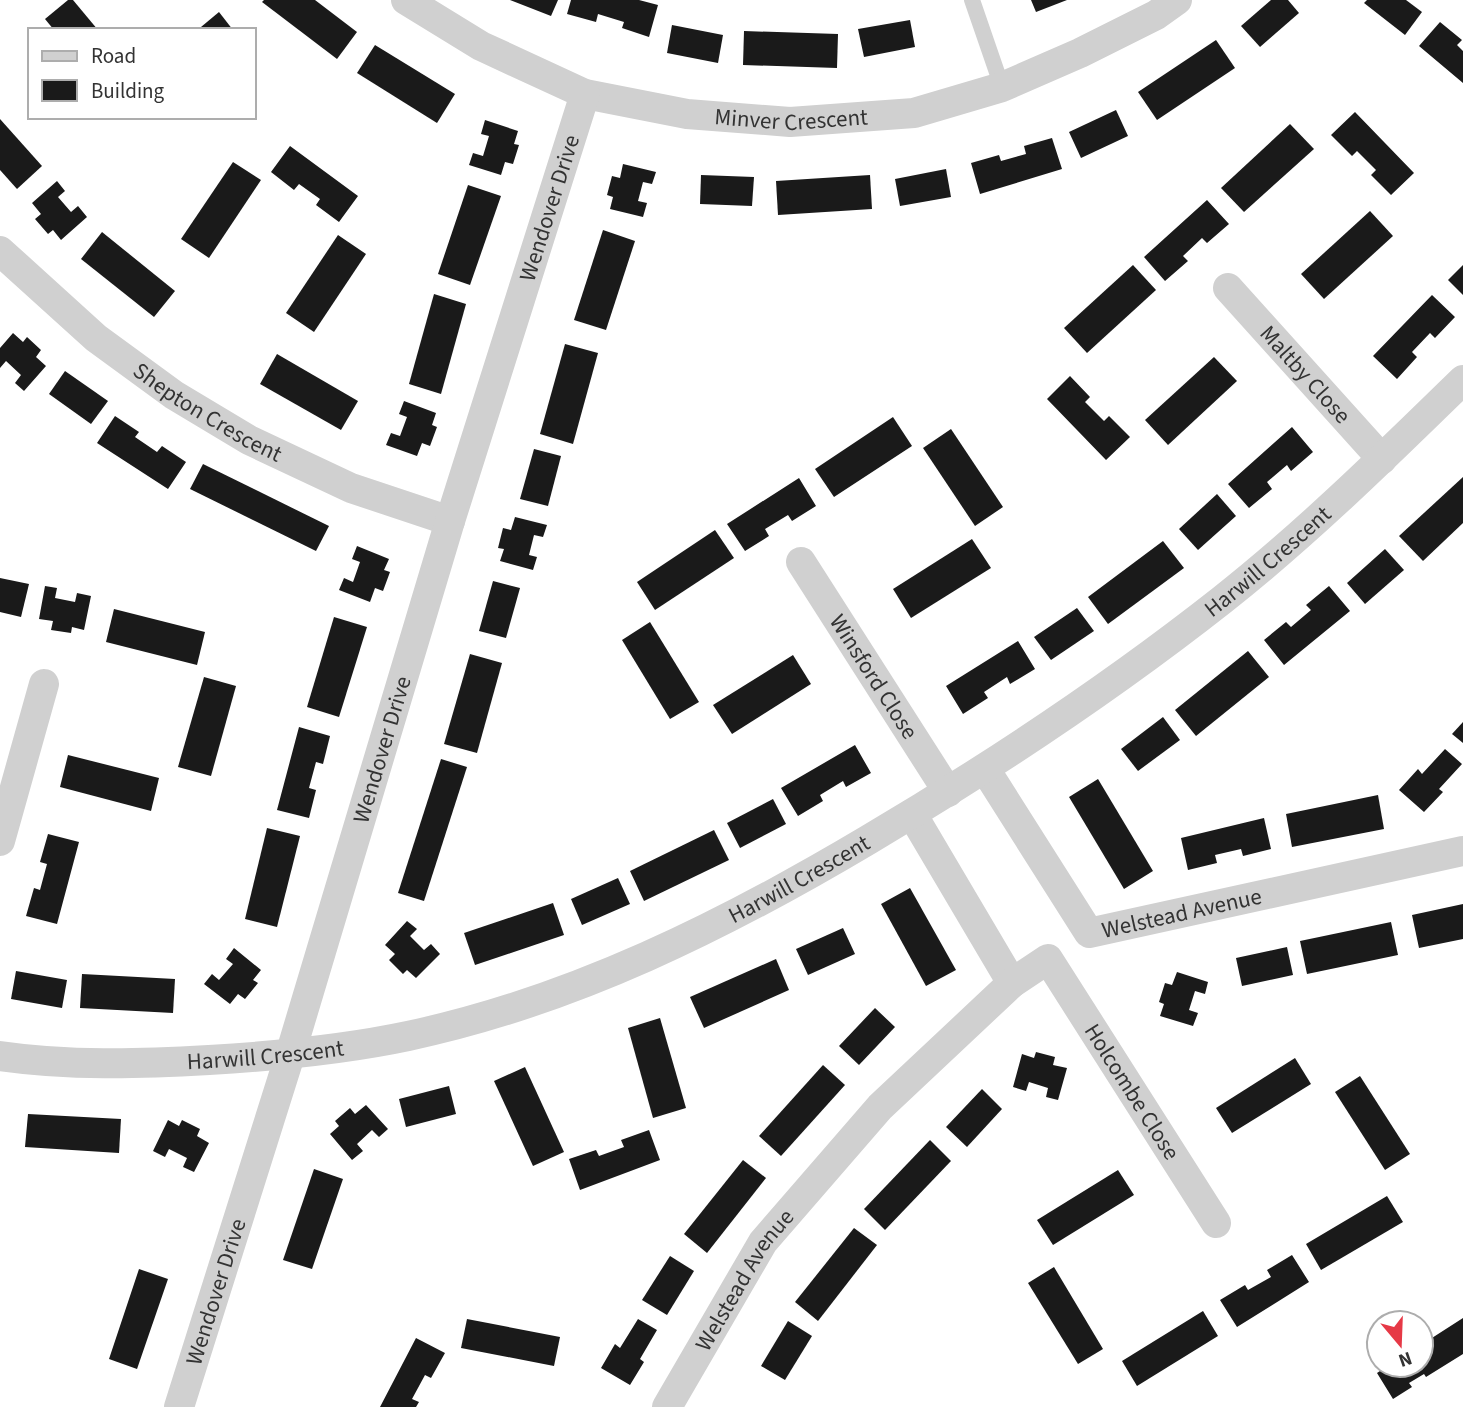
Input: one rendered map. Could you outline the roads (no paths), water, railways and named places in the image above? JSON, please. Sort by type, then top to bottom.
[{"type":"street","name":"Minver Crescent","points":[[406,0],[481,46],[585,93],[687,114],[790,121],[914,113],[1002,88],[1135,26],[1177,0]]},
{"type":"street","name":"Wendover Drive","points":[[178,1407],[290,1055],[450,521],[585,93]]},
{"type":"street","name":"Shepton Crescent","points":[[2,259],[96,338],[174,395],[248,440],[351,488],[450,521]]},
{"type":"street","name":"Maltby Close","points":[[1228,288],[1382,459]]},
{"type":"street","name":"Harwill Crescent","points":[[0,1056],[37,1062],[132,1064],[290,1055],[409,1036],[496,1012],[622,968],[774,893],[912,814],[1056,723],[1223,599],[1382,459],[1463,380]]},
{"type":"street","name":"Winsford Close","points":[[801,562],[948,792]]},
{"type":"street","points":[[0,841],[44,684]]},
{"type":"street","name":"Welstead Avenue","points":[[985,769],[1089,933],[1463,852]]},
{"type":"street","points":[[912,814],[1012,983]]},
{"type":"street","name":"Welstead Avenue","points":[[667,1407],[763,1242],[880,1107],[1012,983],[1048,960]]},
{"type":"street","name":"Holcombe Close","points":[[1048,960],[1216,1223]]},
{"type":"lane","points":[[972,0],[1002,88]]}]
